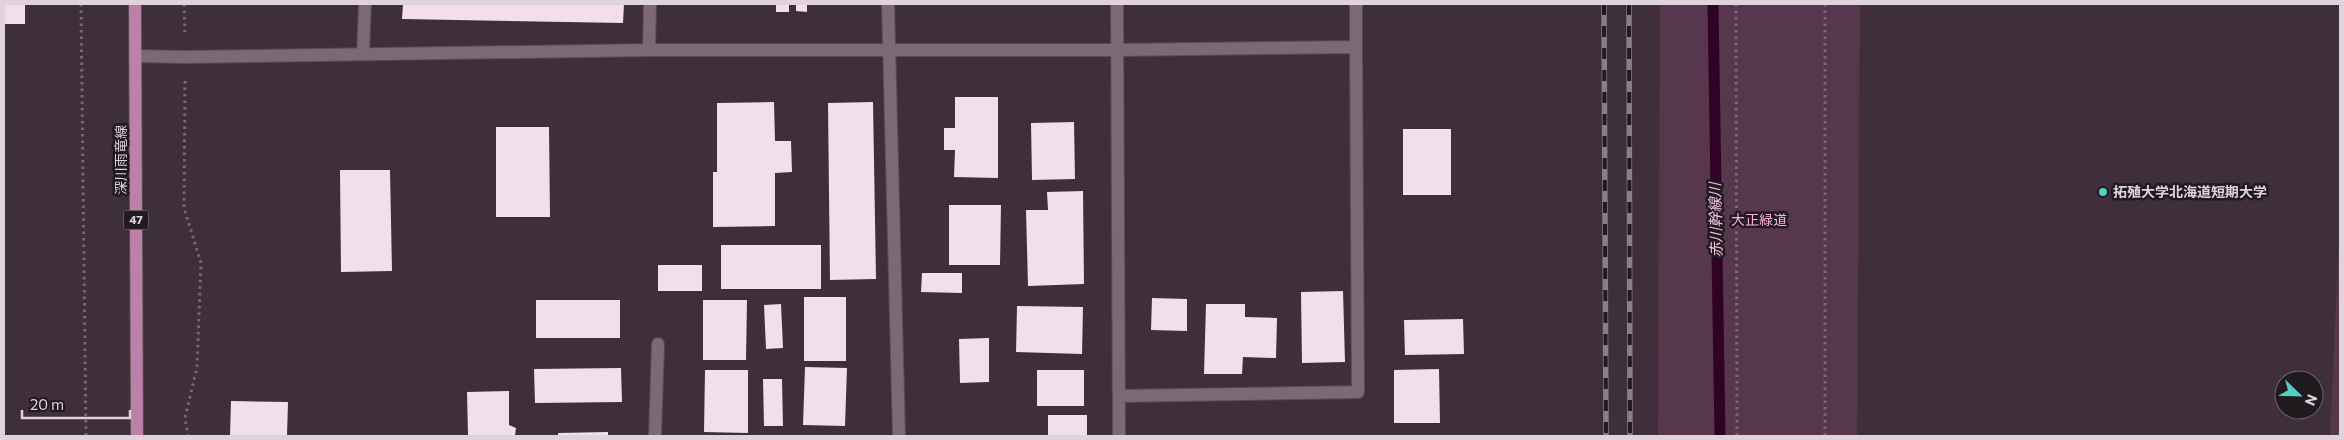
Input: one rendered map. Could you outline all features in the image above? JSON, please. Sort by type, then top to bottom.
[{"type":"main road","name":"深川雨竜線","points":[[135,4],[137,436]]},
{"type":"street","points":[[363,54],[364,4]]},
{"type":"street","points":[[650,4],[650,50]]},
{"type":"street","points":[[888,4],[899,436]]},
{"type":"street","points":[[1117,4],[1119,436]]},
{"type":"street","points":[[1119,396],[1358,392],[1356,4]]},
{"type":"street","points":[[135,56],[185,57],[650,50],[1117,50],[1356,47]]},
{"type":"street","points":[[655,436],[658,344]]},
{"type":"path","points":[[81,4],[86,436]]},
{"type":"path","points":[[1736,4],[1737,436]]},
{"type":"path","points":[[1825,4],[1825,436]]},
{"type":"path","points":[[185,57],[184,208],[201,263],[197,367],[186,418],[188,436]]},
{"type":"green space","name":"大正緑道","points":[[1660,4],[1860,4],[1857,436],[1658,436]]},
{"type":"green space","points":[[2340,217],[2340,436],[2330,436]]},
{"type":"building","points":[[4,4],[25,4],[25,24],[4,24]]},
{"type":"building","points":[[403,4],[624,4],[623,23],[402,19]]},
{"type":"building","points":[[776,4],[789,4],[789,12],[776,12]]},
{"type":"building","points":[[796,4],[807,4],[807,12],[796,11]]},
{"type":"building","points":[[955,97],[998,97],[998,178],[954,177],[955,150],[944,150],[944,128],[955,128]]},
{"type":"building","points":[[774,102],[775,141],[791,141],[792,172],[775,173],[775,226],[713,227],[713,172],[717,172],[717,103]]},
{"type":"building","points":[[873,102],[876,279],[830,280],[828,103]]},
{"type":"building","points":[[1074,122],[1075,179],[1032,180],[1031,123]]},
{"type":"building","points":[[496,127],[549,127],[550,217],[496,217]]},
{"type":"building","points":[[1403,129],[1451,129],[1451,195],[1403,195]]},
{"type":"building","points":[[340,170],[390,170],[392,271],[341,272]]},
{"type":"building","points":[[1083,191],[1084,284],[1028,286],[1026,210],[1048,210],[1047,192]]},
{"type":"building","points":[[949,205],[1001,205],[1000,265],[949,265]]},
{"type":"building","points":[[721,245],[821,245],[821,289],[721,289]]},
{"type":"building","points":[[658,265],[702,265],[702,291],[658,291]]},
{"type":"building","points":[[922,273],[962,273],[962,293],[921,292]]},
{"type":"building","points":[[1343,291],[1345,362],[1302,363],[1301,292]]},
{"type":"building","points":[[804,297],[846,297],[846,361],[804,361]]},
{"type":"building","points":[[1152,298],[1187,299],[1187,331],[1151,330]]},
{"type":"building","points":[[536,300],[620,300],[620,338],[536,338]]},
{"type":"building","points":[[703,300],[747,300],[746,360],[703,360]]},
{"type":"building","points":[[781,304],[783,348],[766,349],[764,305]]},
{"type":"building","points":[[1206,304],[1245,304],[1245,317],[1277,318],[1276,358],[1243,357],[1242,374],[1204,374]]},
{"type":"building","points":[[1017,306],[1083,307],[1082,354],[1016,352]]},
{"type":"building","points":[[1463,319],[1464,354],[1405,355],[1404,320]]},
{"type":"building","points":[[989,338],[989,382],[960,383],[959,339]]},
{"type":"building","points":[[805,367],[847,368],[845,426],[803,425]]},
{"type":"building","points":[[621,368],[622,402],[535,403],[534,369]]},
{"type":"building","points":[[1439,369],[1440,423],[1394,423],[1394,370]]},
{"type":"building","points":[[705,370],[748,370],[748,433],[704,432]]},
{"type":"building","points":[[1037,370],[1084,370],[1084,406],[1037,406]]},
{"type":"building","points":[[763,379],[782,379],[783,426],[764,426]]},
{"type":"building","points":[[509,391],[509,425],[516,428],[515,436],[468,436],[467,392]]},
{"type":"building","points":[[231,401],[288,402],[287,436],[230,436]]},
{"type":"building","points":[[1048,415],[1087,415],[1087,436],[1048,436]]},
{"type":"building","points":[[608,432],[608,436],[558,436],[558,433]]},
{"type":"waterway","name":"赤川幹線川","points":[[1713,4],[1720,436]]},
{"type":"railway","points":[[1604,4],[1606,436]]},
{"type":"railway","points":[[1629,4],[1630,436]]},
{"type":"place","name":"拓殖大学北海道短期大学","points":[[2103,192]]}]
